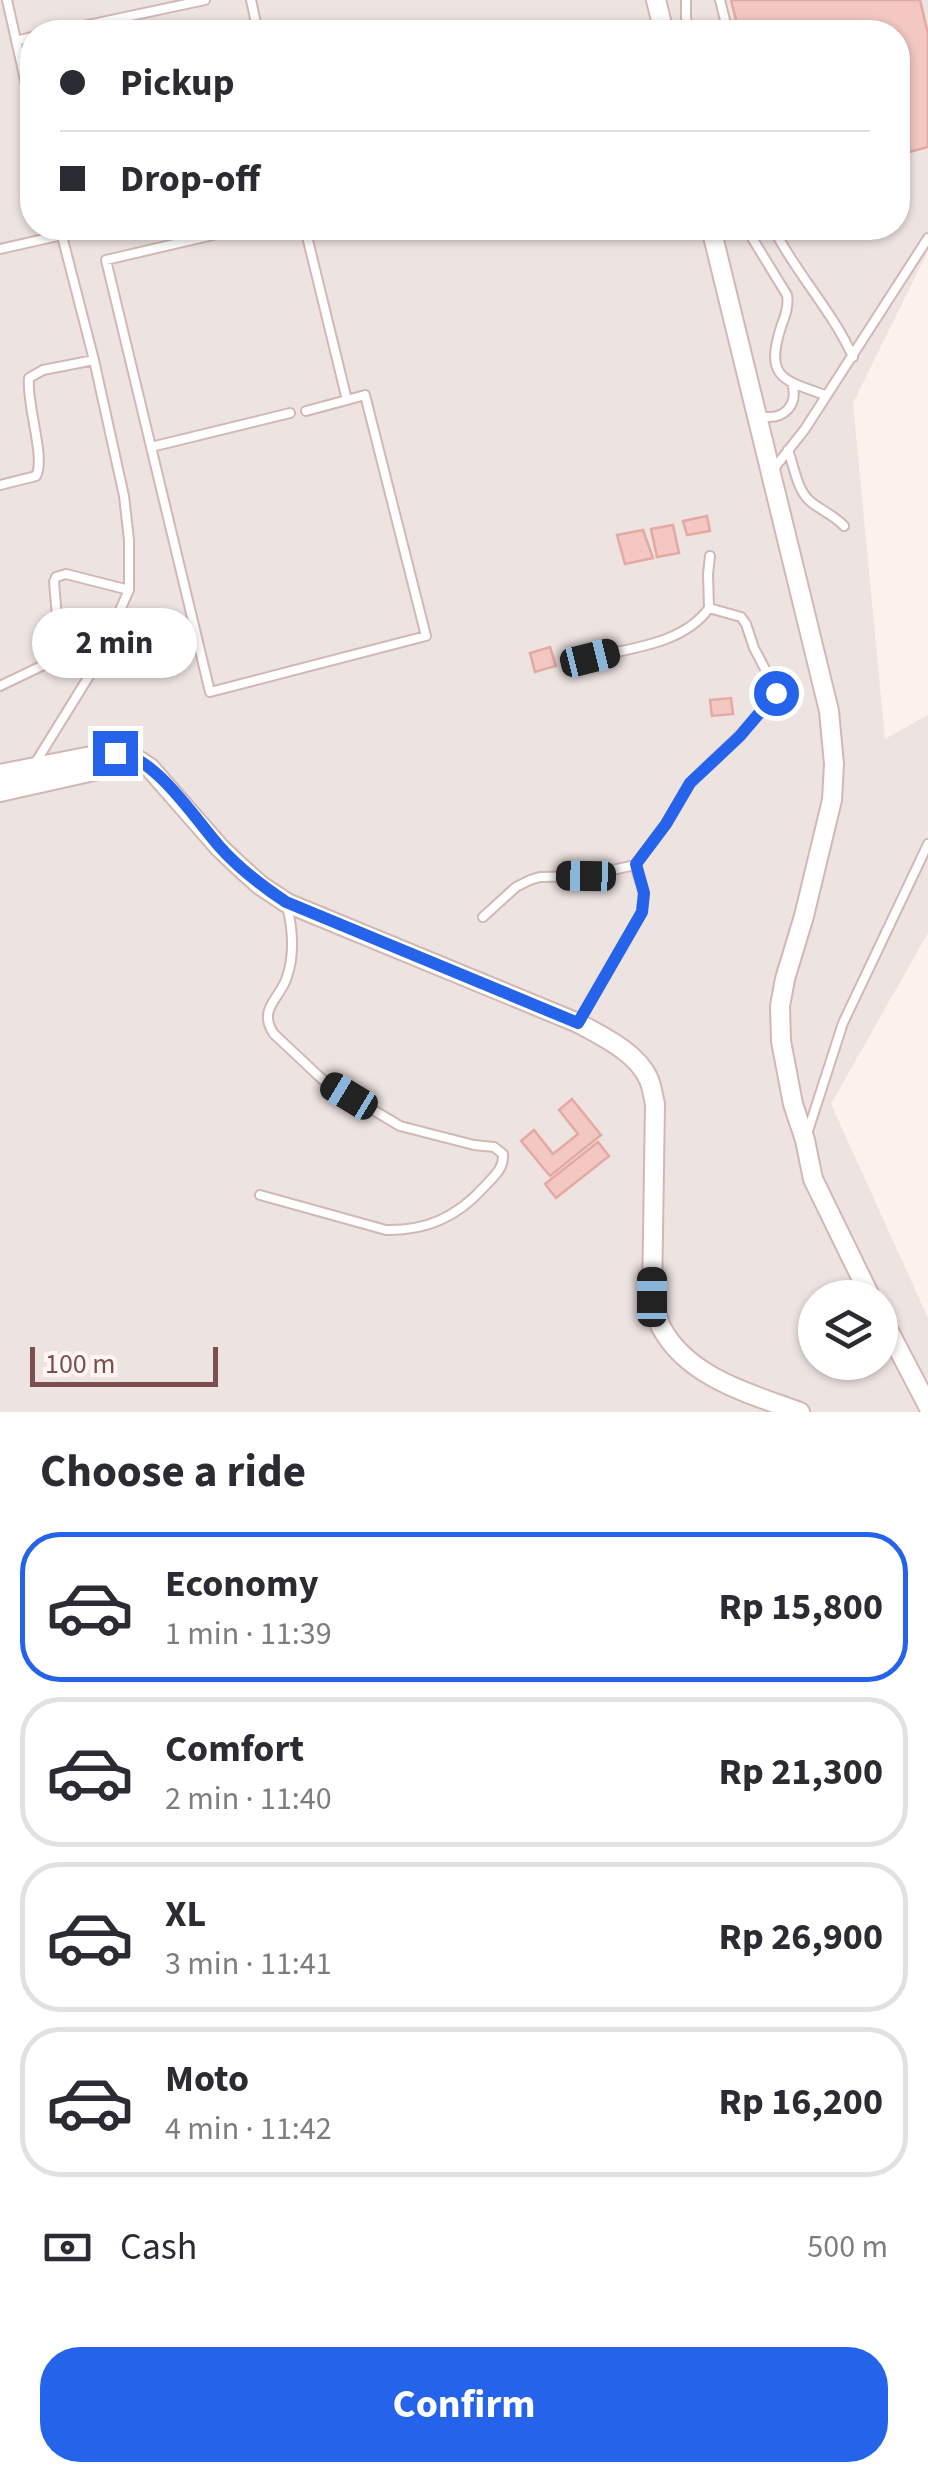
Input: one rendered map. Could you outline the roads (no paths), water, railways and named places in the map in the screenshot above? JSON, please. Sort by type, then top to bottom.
[{"type":"street","points":[[714,240],[829,711],[834,764],[832,800],[804,916],[784,979],[780,1041],[813,1180],[862,1280]]},
{"type":"street","points":[[0,792],[33,775],[115,753],[128,754],[150,768],[240,867],[286,902],[578,1023],[610,1040],[648,1076],[655,1104],[652,1297],[660,1326],[678,1351],[709,1375],[800,1412]]},
{"type":"street","points":[[0,774],[33,775]]},
{"type":"street","points":[[898,1348],[928,1406]]},
{"type":"lane","points":[[6,0],[20,58]]},
{"type":"lane","points":[[111,20],[205,0]]},
{"type":"lane","points":[[16,41],[20,40]]},
{"type":"lane","points":[[770,473],[805,428],[928,238]]},
{"type":"lane","points":[[0,249],[30,240]]},
{"type":"lane","points":[[33,775],[94,668],[129,590],[124,496],[63,240]]},
{"type":"lane","points":[[191,240],[106,260],[210,692],[426,636],[365,395],[306,411]]},
{"type":"lane","points":[[309,240],[347,400]]},
{"type":"lane","points":[[753,240],[787,294],[774,360],[778,372],[792,383],[825,395]]},
{"type":"lane","points":[[779,240],[844,338],[852,358]]},
{"type":"lane","points":[[0,485],[39,472],[28,378],[43,370],[94,360]]},
{"type":"lane","points":[[756,416],[772,418],[790,409],[794,399],[792,383]]},
{"type":"lane","points":[[151,446],[290,414]]},
{"type":"lane","points":[[788,450],[804,494],[844,526]]},
{"type":"lane","points":[[590,658],[673,637],[704,616],[710,608],[710,556]]},
{"type":"lane","points":[[0,686],[50,662],[60,652],[56,577],[66,574],[129,590]]},
{"type":"lane","points":[[483,917],[516,886],[530,880],[586,876],[636,864],[690,783],[740,736],[776,693],[741,617],[710,608]]},
{"type":"lane","points":[[804,1140],[843,1023],[928,844]]},
{"type":"lane","points":[[578,1023],[642,912],[644,893],[636,864]]},
{"type":"lane","points":[[260,1195],[386,1230],[403,1231],[452,1216],[470,1203],[504,1162],[503,1154],[494,1146],[474,1145],[400,1126],[324,1080],[274,1034],[268,1025],[269,1008],[286,981],[292,957],[293,932],[286,902]]}]
